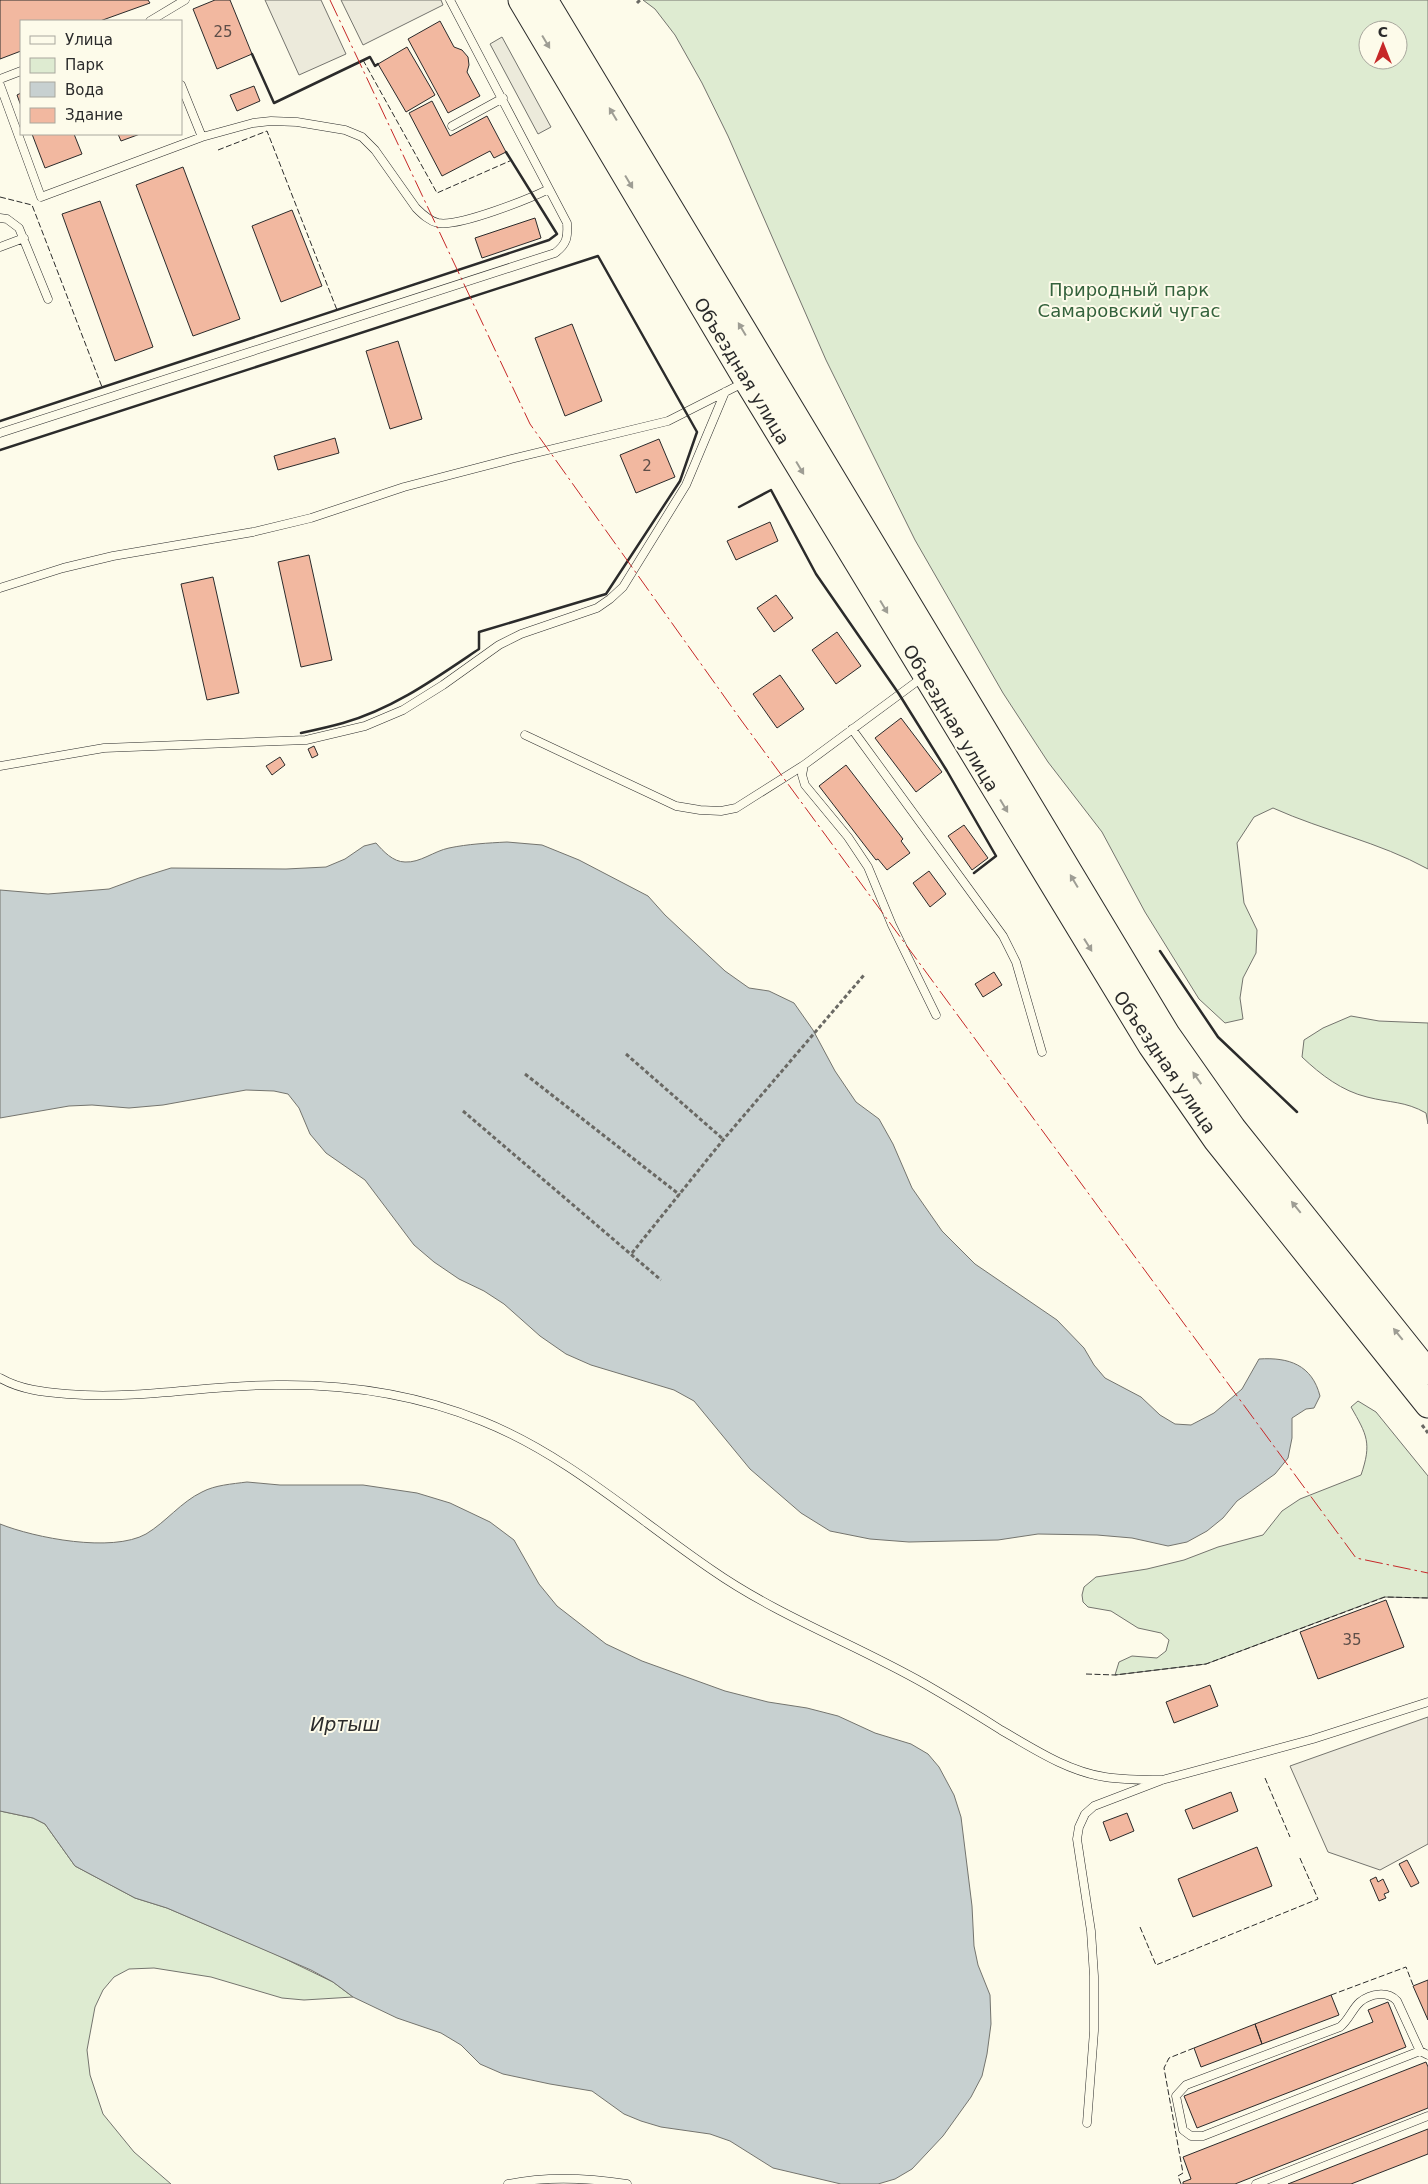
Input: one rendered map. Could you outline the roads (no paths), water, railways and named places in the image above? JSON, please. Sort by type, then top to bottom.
[{"type":"main road","name":"Объездная улица","points":[[521,0],[757,376],[934,670],[1167,1034],[1233,1128],[1428,1372]]},
{"type":"main road","name":"Объездная улица","points":[[545,0],[757,376]]},
{"type":"main road","name":"Объездная улица","points":[[934,670],[1085,939],[1182,1092],[1216,1140],[1428,1405]]},
{"type":"lane","points":[[155,20],[185,0]]},
{"type":"lane","points":[[0,433],[555,253],[567,241],[567,223],[450,0]]},
{"type":"lane","points":[[0,79],[20,71]]},
{"type":"lane","points":[[0,85],[41,197],[202,137],[254,123],[271,121],[297,122],[345,130],[362,137],[416,208],[424,216],[438,223],[455,222],[509,206],[549,190]]},
{"type":"lane","points":[[182,87],[202,137]]},
{"type":"lane","points":[[452,126],[503,98]]},
{"type":"lane","points":[[0,218],[7,219],[19,228],[48,299]]},
{"type":"lane","points":[[0,247],[24,238]]},
{"type":"lane","points":[[0,588],[63,568],[113,556],[253,532],[311,518],[404,487],[668,421],[757,376]]},
{"type":"lane","points":[[0,766],[104,748],[306,740],[365,726],[403,710],[444,685],[499,645],[521,634],[597,608],[617,593],[623,587],[686,485],[725,392]]},
{"type":"lane","points":[[525,735],[676,806],[721,811],[736,808],[804,765],[934,670]]},
{"type":"lane","points":[[852,729],[1003,936],[1016,962],[1042,1052]]},
{"type":"lane","points":[[804,765],[802,775],[805,785],[848,837],[868,867],[892,925],[936,1016]]},
{"type":"lane","points":[[0,1378],[11,1384],[41,1392],[81,1395],[139,1395],[274,1385],[335,1386],[413,1398],[451,1408],[530,1444],[624,1505],[712,1571],[754,1596],[819,1631],[886,1663],[1059,1763],[1103,1777],[1162,1780]]},
{"type":"lane","points":[[1087,2123],[1094,2031],[1094,1976],[1092,1931],[1077,1838],[1084,1814],[1094,1806],[1162,1780],[1313,1739],[1428,1702]]},
{"type":"lane","points":[[1420,2051],[1203,2136],[1188,2135],[1181,2125],[1176,2096],[1186,2085],[1340,2027],[1362,2000],[1377,1994],[1386,1993],[1398,2000],[1420,2051],[1428,2055]]},
{"type":"lane","points":[[1256,2184],[1428,2116]]},
{"type":"lane","points":[[508,2184],[598,2179],[627,2184]]},
{"type":"water","points":[[507,842],[542,845],[579,860],[648,896],[665,915],[725,971],[749,988],[769,991],[794,1003],[813,1030],[835,1071],[856,1102],[879,1119],[893,1144],[912,1188],[942,1231],[975,1264],[1057,1320],[1084,1348],[1094,1365],[1105,1378],[1141,1397],[1160,1415],[1175,1424],[1191,1425],[1214,1413],[1242,1389],[1259,1359],[1289,1362],[1305,1370],[1316,1385],[1320,1396],[1314,1408],[1306,1409],[1292,1418],[1292,1438],[1288,1458],[1275,1474],[1237,1501],[1223,1518],[1207,1531],[1187,1542],[1168,1546],[1132,1538],[1097,1535],[1038,1534],[998,1540],[909,1542],[870,1539],[830,1531],[801,1513],[750,1469],[694,1401],[674,1390],[591,1365],[566,1354],[540,1336],[504,1304],[484,1291],[459,1279],[434,1262],[414,1245],[365,1180],[326,1153],[310,1134],[299,1108],[288,1094],[274,1091],[246,1090],[163,1105],[129,1108],[92,1105],[69,1106],[0,1118],[0,890],[48,894],[109,889],[171,868],[286,869],[326,867],[345,859],[364,846],[376,843],[392,858],[401,862],[411,862],[449,848]]},
{"type":"water","name":"Иртыш","points":[[247,1482],[280,1485],[363,1485],[417,1493],[450,1503],[490,1522],[514,1540],[539,1584],[557,1606],[606,1644],[642,1661],[725,1691],[838,1716],[875,1733],[911,1744],[928,1754],[939,1767],[954,1795],[961,1817],[972,1906],[974,1946],[978,1965],[990,1995],[991,2024],[982,2076],[971,2097],[943,2136],[912,2169],[895,2179],[878,2184],[841,2184],[773,2168],[730,2141],[710,2134],[661,2127],[641,2121],[624,2114],[592,2091],[503,2074],[480,2064],[461,2045],[441,2033],[397,2018],[353,1997],[333,1982],[311,1970],[167,1908],[135,1898],[75,1866],[45,1824],[33,1818],[0,1811],[0,1524],[33,1534],[73,1541],[94,1543],[131,1540],[146,1534],[187,1501],[202,1492],[218,1486]]},
{"type":"park label","name":"Природный парк Самаровский чугас","points":[[1129,299]]}]
